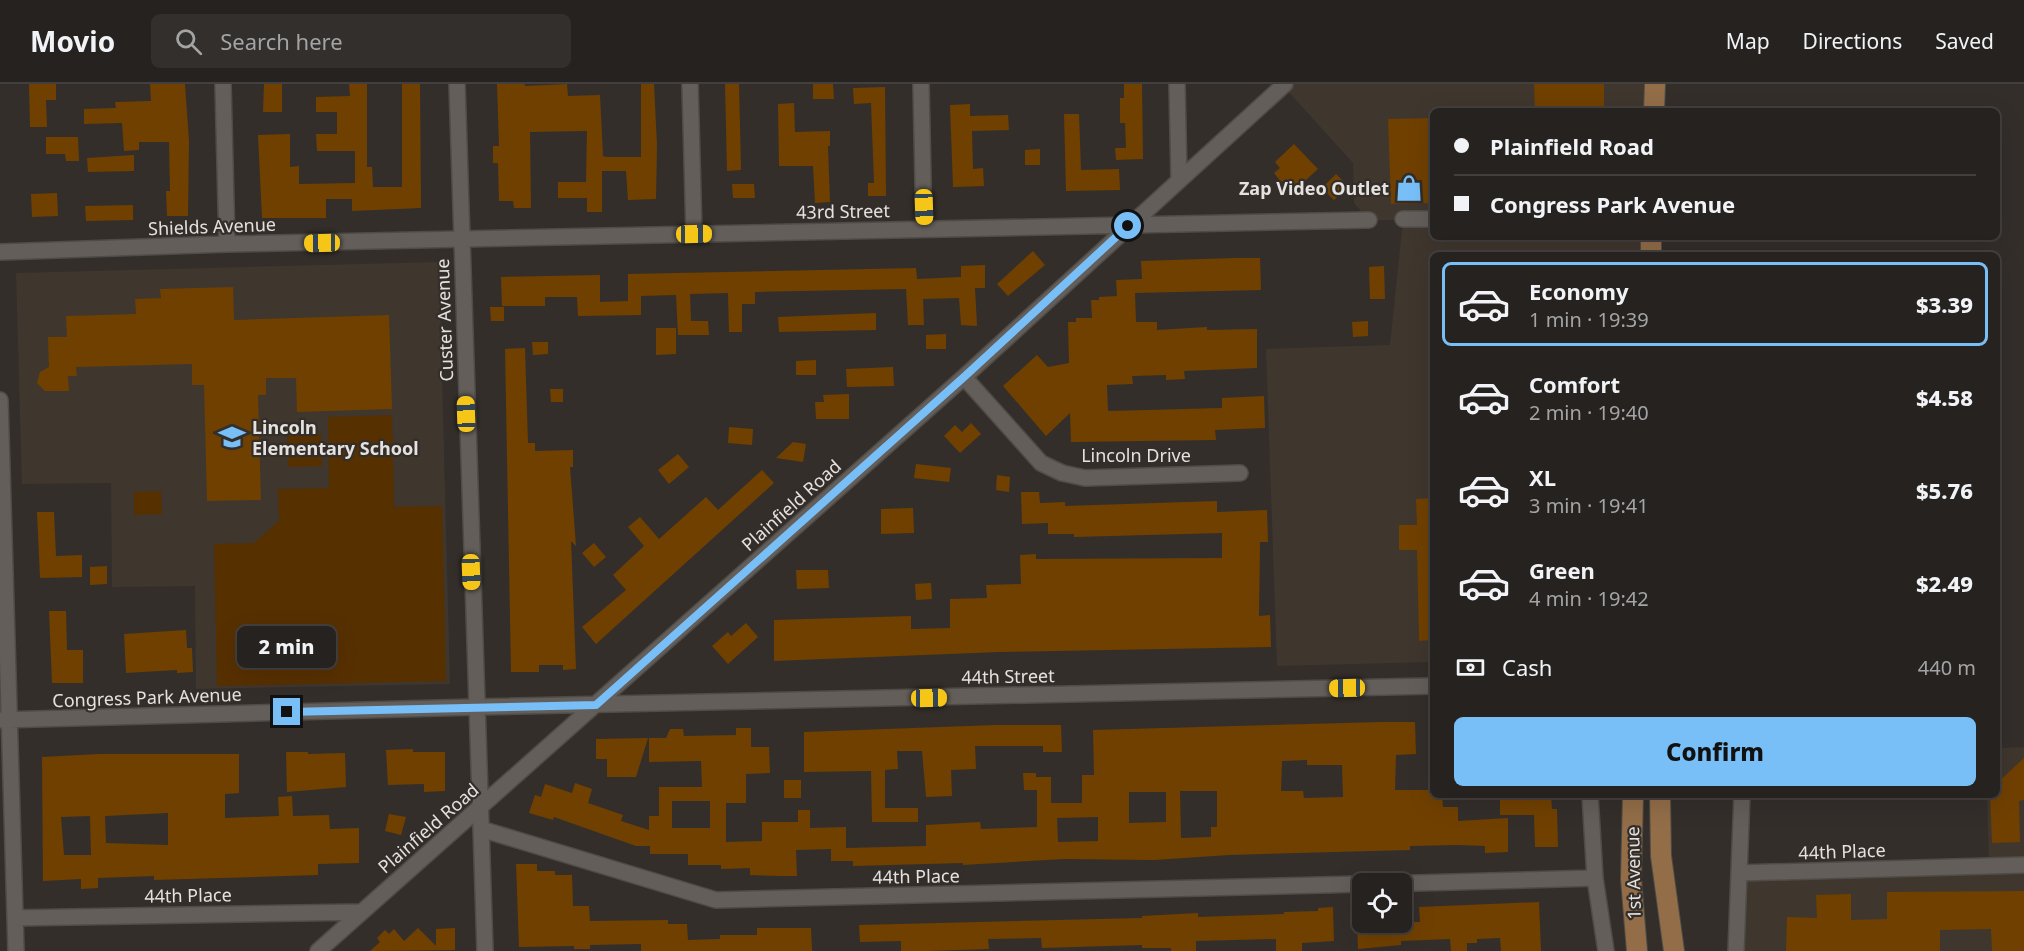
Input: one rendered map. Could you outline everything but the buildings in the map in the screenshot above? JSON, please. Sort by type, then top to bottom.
[{"type":"main road","points":[[1654,84],[1654,108]]},
{"type":"main road","name":"1st Avenue","points":[[1634,798],[1631,879],[1637,951]]},
{"type":"main road","name":"1st Avenue","points":[[1660,798],[1666,902],[1674,951]]},
{"type":"street","points":[[223,84],[226,244]]},
{"type":"street","name":"Custer Avenue","points":[[457,84],[485,951]]},
{"type":"street","points":[[690,84],[694,234]]},
{"type":"street","points":[[921,84],[924,229]]},
{"type":"street","points":[[1177,84],[1179,178]]},
{"type":"street","name":"Plainfield Road","points":[[318,951],[964,377],[1179,178],[1285,84]]},
{"type":"street","points":[[1403,219],[1430,219]]},
{"type":"street","name":"43rd Street","points":[[461,240],[1369,220]]},
{"type":"street","name":"Shields Avenue","points":[[0,252],[226,244],[461,240]]},
{"type":"street","name":"Lincoln Drive","points":[[964,377],[1041,463],[1062,473],[1085,478],[1240,473]]},
{"type":"street","points":[[0,400],[5,720],[16,951]]},
{"type":"street","name":"44th Street","points":[[476,707],[1430,686]]},
{"type":"street","name":"Congress Park Avenue","points":[[5,720],[476,707]]},
{"type":"street","points":[[1590,798],[1595,878],[1606,951]]},
{"type":"street","points":[[1736,951],[1742,798]]},
{"type":"street","name":"44th Place","points":[[481,829],[716,900],[1352,884]]},
{"type":"street","name":"44th Place","points":[[1739,873],[2024,865]]},
{"type":"street","points":[[1412,883],[1595,878]]},
{"type":"street","name":"44th Place","points":[[15,918],[361,912]]},
{"type":"shaded area","points":[[1292,84],[1655,84],[1654,108],[1430,108],[1430,240],[1650,240],[1650,252],[1430,252],[1430,662],[1277,666],[1266,349],[1390,345],[1403,220],[1369,220],[1354,203],[1353,163],[1286,89]]},
{"type":"shaded area","name":"Lincoln Elementary School","points":[[439,262],[450,684],[196,689],[195,586],[112,587],[111,483],[22,484],[16,273]]},
{"type":"shaded area","points":[[392,415],[394,507],[442,506],[446,681],[217,686],[214,544],[254,543],[279,521],[278,489],[329,488],[328,417]]},
{"type":"shaded area","points":[[321,434],[322,466],[288,467],[287,435]]},
{"type":"shaded area","points":[[161,491],[162,514],[134,515],[134,492]]},
{"type":"shaded area","points":[[2024,747],[2024,951],[1743,951],[1743,871],[1989,865],[1987,798],[2000,798],[2000,748]]},
{"type":"place","name":"Zap Video Outlet","points":[[1409,188]]},
{"type":"place","name":"Lincoln Elementary School","points":[[232,437]]},
{"type":"route","points":[[287,712],[596,705],[964,377],[1128,226]]}]
